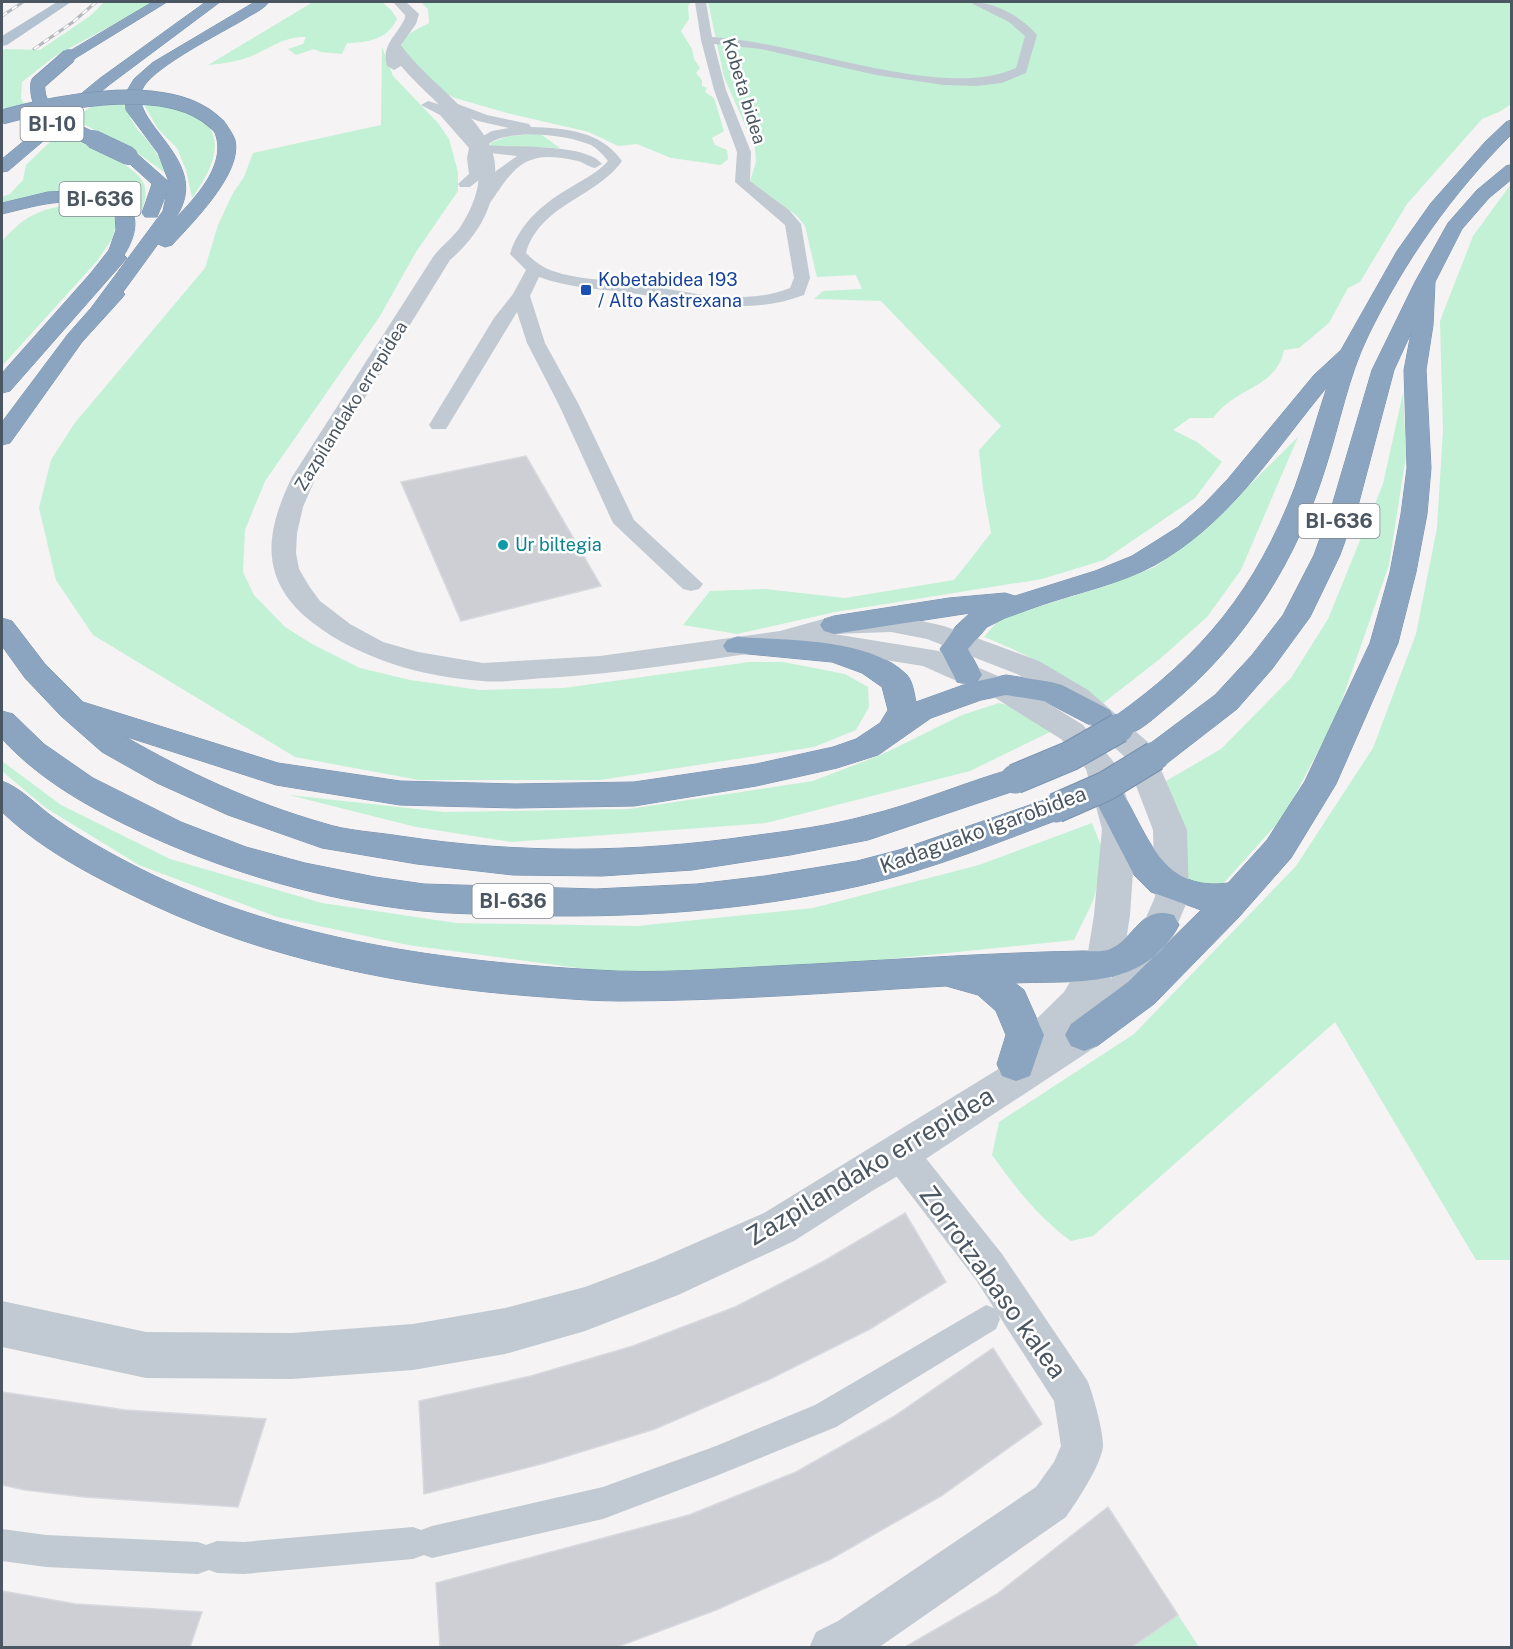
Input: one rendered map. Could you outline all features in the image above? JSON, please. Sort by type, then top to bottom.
[{"type":"highway","points":[[99,275],[135,241],[149,218],[161,183],[129,156],[62,123],[40,106],[37,97],[38,83],[69,56],[161,2]]},
{"type":"highway","name":"BI-10","points":[[2,167],[104,82],[214,2]]},
{"type":"highway","points":[[140,57],[231,2]]},
{"type":"highway","points":[[232,19],[255,2]]},
{"type":"highway","points":[[2,438],[34,391],[100,310],[172,211],[178,179],[166,152],[134,110],[133,94],[139,82],[158,66],[263,2]]},
{"type":"highway","name":"BI-10","points":[[5,123],[63,88]]},
{"type":"highway","points":[[5,123],[32,109],[73,101],[150,99],[190,106],[210,115],[220,127],[227,142],[224,162],[199,206],[100,310]]},
{"type":"highway","name":"Kadaguako igarobidea","points":[[2,627],[35,671],[72,709],[113,744],[168,775],[240,807],[322,836],[417,851],[513,862],[602,863],[692,856],[790,843],[868,828],[1015,779],[1070,756],[1109,722],[1154,703],[1238,619],[1268,573],[1299,507],[1352,347],[1400,259],[1430,213],[1461,175],[1512,125]]},
{"type":"highway","name":"Kadaguako igarobidea","points":[[2,721],[57,772],[108,802],[167,831],[245,860],[321,880],[411,896],[573,904],[646,903],[737,894],[875,870],[943,849],[1056,808],[1106,786],[1155,756],[1226,702],[1262,662],[1296,617],[1327,555],[1347,501],[1383,370],[1425,282],[1454,227],[1483,194],[1512,170]]},
{"type":"highway","name":"BI-636","points":[[2,209],[42,198],[92,197],[108,201],[124,211],[128,228],[122,246],[99,275],[2,386]]},
{"type":"highway","points":[[1084,1035],[1141,993],[1238,895],[1279,849],[1320,784],[1383,643],[1403,572],[1414,514],[1419,468],[1415,370],[1423,325],[1425,282]]},
{"type":"highway","points":[[981,681],[954,649],[959,640],[980,619],[1028,600],[1114,574],[1157,553],[1188,533],[1215,510],[1325,375],[1352,347]]},
{"type":"highway","points":[[834,625],[949,606],[1028,600]]},
{"type":"highway","points":[[737,646],[836,653],[872,666],[896,682],[903,710],[892,729]]},
{"type":"highway","points":[[72,709],[276,774],[411,794],[514,796],[634,794],[756,775],[837,757],[867,747],[920,711],[981,681],[1051,692],[1109,722]]},
{"type":"highway","points":[[2,793],[44,828],[100,863],[176,902],[267,934],[347,956],[464,975],[616,986],[742,983],[1100,966],[1118,963],[1141,947],[1161,925]]},
{"type":"highway","points":[[1110,798],[1146,866],[1163,883],[1208,899],[1238,895]]},
{"type":"highway","points":[[940,972],[988,982],[1011,1001],[1025,1035],[1010,1075]]},
{"type":"main road","points":[[2,42],[65,2]]},
{"type":"street","points":[[399,2],[412,14],[412,18],[394,44],[391,57],[397,72],[454,136],[464,163],[467,199]]},
{"type":"street","name":"Kobeta bidea","points":[[535,269],[577,281],[718,300],[750,301],[778,298],[798,291],[802,278],[793,224],[783,213],[742,182],[744,152],[720,90],[700,2]]},
{"type":"street","points":[[707,40],[765,47],[913,77],[976,81],[1014,76],[1022,70],[1031,35],[1012,20],[977,2]]},
{"type":"street","points":[[394,44],[403,63],[468,124],[480,146]]},
{"type":"street","points":[[439,425],[503,318],[521,296],[535,269],[519,254],[520,243],[538,221],[562,198],[604,175],[615,161],[609,152],[596,142],[483,118],[447,104]]},
{"type":"street","points":[[428,105],[444,111],[469,143],[508,153],[568,154],[594,162],[597,170],[576,190]]},
{"type":"street","points":[[467,199],[477,176],[474,153],[480,146],[507,133],[543,130]]},
{"type":"street","name":"Zazpilandako errepidea","points":[[480,146],[489,181],[467,199],[463,240],[443,258],[304,477],[290,507],[284,533],[283,553],[286,569],[296,588],[310,607],[340,630],[373,648],[416,661],[483,672],[600,666],[781,640],[819,640],[929,658],[1008,693],[1072,732],[1101,766],[1119,829],[1112,915],[1106,954],[1077,1003],[1010,1075]]},
{"type":"street","points":[[467,199],[494,189],[503,169],[509,164],[523,157],[547,154]]},
{"type":"street","points":[[521,296],[537,343],[624,522],[691,584]]},
{"type":"street","name":"Zazpilandako errepidea","points":[[2,1324],[146,1355],[292,1356],[339,1353],[413,1347],[505,1331],[585,1309],[662,1280],[779,1227],[857,1177],[900,1153],[1010,1075],[1084,1035],[1141,970],[1172,897],[1170,831],[1139,752],[1109,722],[1077,697],[1029,668],[934,632],[891,623],[834,625],[781,640]]},
{"type":"street","name":"Zorrotzabaso kalea","points":[[832,1647],[854,1637],[1052,1502],[1069,1477],[1082,1447],[1073,1394],[989,1267],[900,1153]]},
{"type":"street","name":"Zorrotzabaso kalea","points":[[2,1545],[45,1551],[244,1558],[423,1543],[603,1503],[716,1461],[825,1416],[986,1319]]},
{"type":"green space","points":[[104,2],[155,2],[55,56],[22,82],[21,98],[25,106],[2,112],[2,51],[5,49],[40,50],[90,16]]},
{"type":"green space","points":[[313,2],[382,2],[397,19],[388,31],[376,38],[347,43],[342,54],[314,49],[296,55],[288,49],[303,44],[306,37],[298,37],[283,41],[244,59],[208,65]]},
{"type":"green space","points":[[421,2],[691,2],[688,6],[689,19],[681,31],[700,68],[696,73],[702,80],[702,86],[707,88],[705,92],[714,98],[724,131],[712,138],[715,145],[727,150],[728,159],[721,165],[671,158],[637,144],[618,146],[589,132],[507,113],[455,98],[439,90],[402,52],[406,38],[429,23],[428,9]]},
{"type":"green space","points":[[708,2],[1511,2],[1511,104],[1482,119],[1407,204],[1360,282],[1348,288],[1329,323],[1299,348],[1284,350],[1280,363],[1273,373],[1222,407],[1213,418],[1190,418],[1173,430],[1197,442],[1222,462],[1195,498],[1104,560],[1042,579],[835,612],[737,634],[683,625],[710,591],[765,589],[845,598],[954,580],[991,533],[979,450],[1001,426],[881,301],[814,299],[823,291],[862,289],[856,275],[817,277],[805,226],[797,216],[750,181],[756,162],[755,148],[724,77]]},
{"type":"green space","points":[[382,47],[393,76],[438,123],[449,139],[458,172],[458,191],[416,252],[380,316],[265,481],[245,530],[243,572],[254,595],[285,627],[312,644],[360,668],[410,680],[480,690],[564,688],[749,662],[783,662],[845,674],[868,687],[869,707],[856,730],[814,747],[600,780],[419,780],[295,757],[93,635],[56,580],[39,508],[51,460],[74,424],[205,268],[218,225],[233,193],[244,177],[253,153],[381,125]]},
{"type":"green space","points":[[96,103],[128,103],[133,123],[154,149],[168,175],[139,154],[74,119]]},
{"type":"green space","points":[[143,103],[180,109],[197,116],[208,125],[215,147],[213,160],[192,198],[186,170],[177,148],[158,129]]},
{"type":"green space","points":[[59,133],[119,161],[139,176],[144,184],[145,192],[140,217],[129,204],[114,196],[96,192],[55,193],[2,204],[2,197],[10,194],[23,180],[26,165]]},
{"type":"green space","points":[[542,135],[560,148],[491,146],[490,143],[509,136]]},
{"type":"green space","points":[[1511,184],[1511,1260],[1476,1260],[1335,1022],[1093,1236],[1071,1241],[1028,1201],[992,1155],[999,1122],[1134,1034],[1296,866],[1373,748],[1416,634],[1437,528],[1443,430],[1440,321],[1473,236]]},
{"type":"green space","points":[[72,205],[109,211],[117,222],[112,239],[97,261],[2,366],[2,241],[33,215],[41,211]]},
{"type":"green space","points":[[1403,393],[1406,456],[1389,565],[1336,717],[1284,816],[1222,885],[1184,883],[1182,840],[1166,781],[1221,749],[1291,678],[1328,619],[1383,484]]},
{"type":"green space","points":[[1298,437],[1241,570],[1207,617],[1161,658],[1102,704],[1046,666],[984,637],[996,623],[1012,615],[1105,586],[1155,567],[1208,526]]},
{"type":"green space","points":[[999,703],[1013,707],[1050,732],[970,771],[766,823],[511,842],[416,827],[289,795],[444,812],[629,809],[813,781],[883,754],[962,715]]},
{"type":"green space","points":[[2,761],[61,805],[170,859],[322,903],[456,923],[637,926],[813,908],[979,865],[1092,823],[1105,856],[1093,901],[1074,940],[821,966],[615,973],[408,945],[277,917],[139,865],[46,808],[2,771]]},
{"type":"green space","points":[[1178,1615],[1199,1647],[1132,1647]]},
{"type":"building","name":"Ur biltegia","points":[[526,456],[601,586],[461,621],[401,482]]},
{"type":"building","points":[[905,1213],[946,1282],[870,1329],[768,1380],[655,1429],[545,1463],[424,1494],[419,1401],[531,1376],[633,1346],[735,1307],[824,1261]]},
{"type":"building","points":[[993,1348],[1042,1424],[941,1496],[831,1559],[716,1610],[617,1647],[440,1647],[436,1583],[689,1515],[796,1472],[893,1417]]},
{"type":"building","points":[[2,1392],[125,1410],[266,1419],[238,1507],[84,1497],[2,1485]]},
{"type":"building","points":[[1108,1507],[1178,1615],[1132,1647],[905,1647],[997,1594]]},
{"type":"building","points":[[2,1591],[76,1604],[202,1612],[190,1647],[2,1647]]},
{"type":"railway","points":[[2,16],[23,2]]},
{"type":"railway","points":[[34,49],[73,22],[96,2]]},
{"type":"place","name":"Kobetabidea 193 / Alto Kastrexana","points":[[586,290]]},
{"type":"place","name":"Ur biltegia","points":[[503,545]]}]
